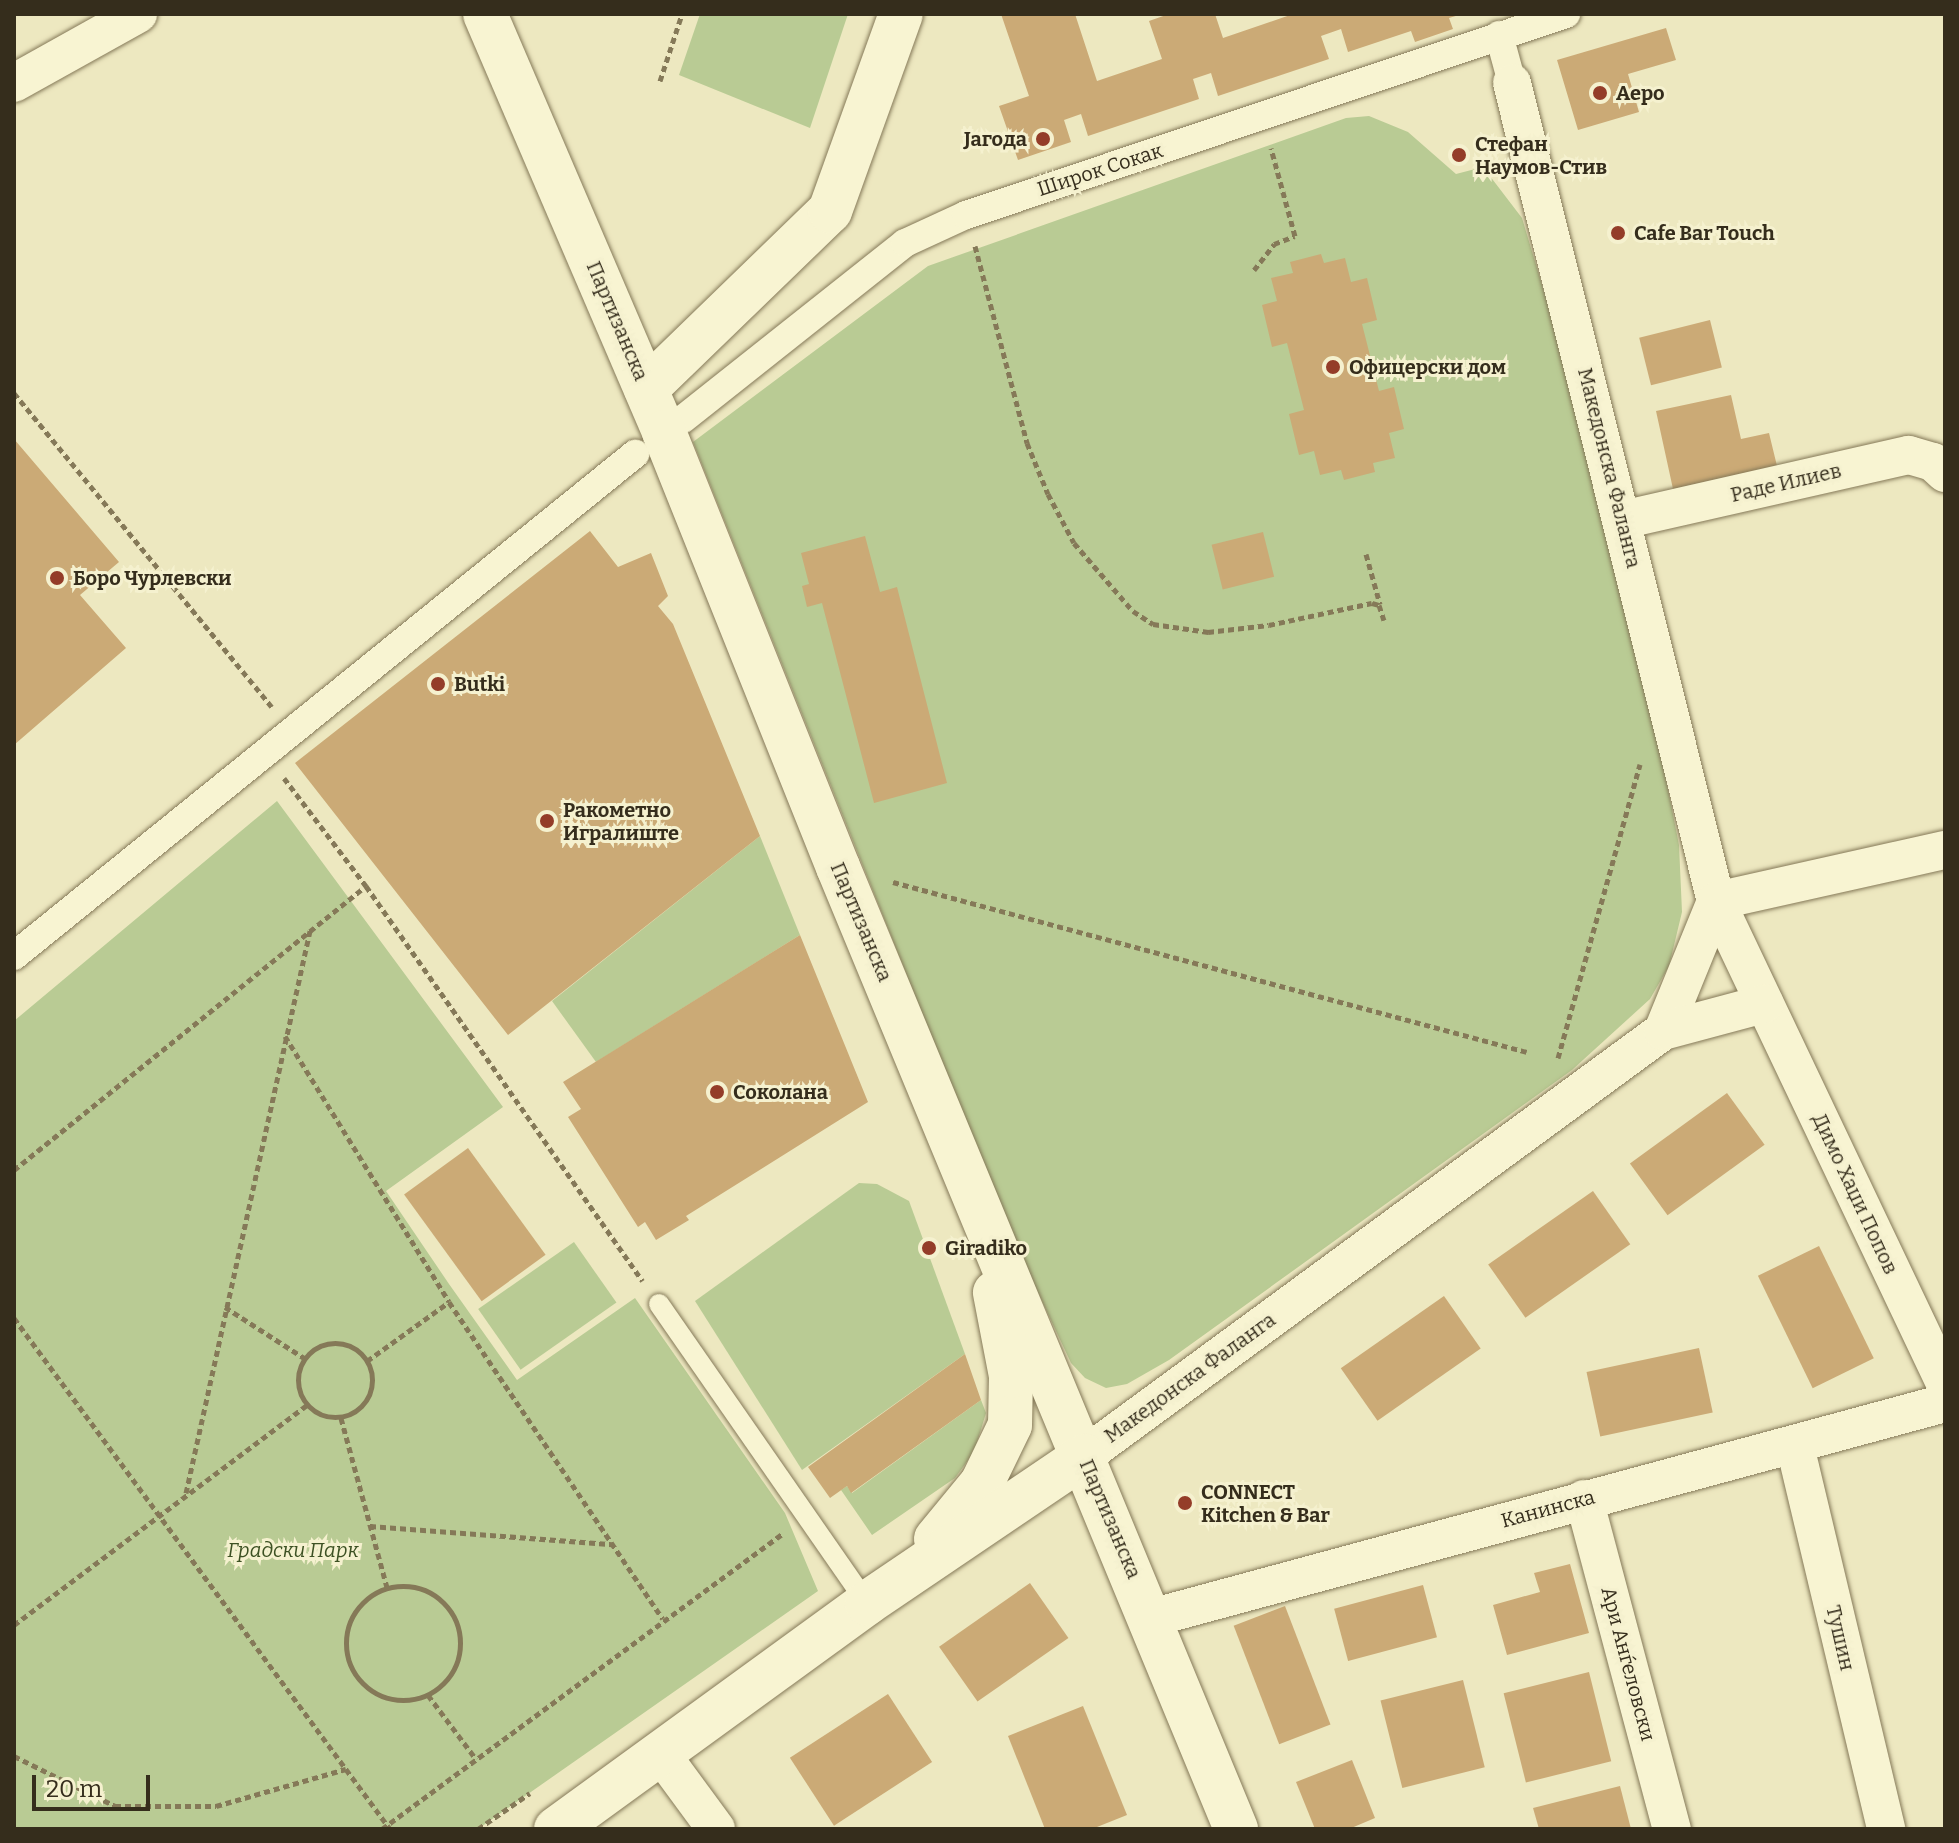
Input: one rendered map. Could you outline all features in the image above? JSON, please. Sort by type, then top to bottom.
[{"type":"street","points":[[14,83],[138,14]]},
{"type":"street","name":"Партизанска","points":[[485,14],[646,389],[1236,1829]]},
{"type":"street","points":[[646,389],[830,211],[901,14]]},
{"type":"street","name":"Широк Сокак","points":[[683,419],[905,243],[966,215],[1261,113],[1566,14]]},
{"type":"street","name":"Македонска Фаланга","points":[[556,1829],[867,1603],[1084,1456],[1663,1031],[1764,1004],[1716,901],[1499,35]]},
{"type":"street","points":[[14,956],[635,454]]},
{"type":"street","name":"Раде Илиев","points":[[1622,520],[1909,455],[1933,462],[1945,473]]},
{"type":"street","points":[[1663,1031],[1716,901],[1945,850]]},
{"type":"street","name":"Димо Хаџи Попов","points":[[1764,1004],[1945,1383]]},
{"type":"street","points":[[904,1577],[982,1483],[1010,1425],[1011,1376],[974,1193]]},
{"type":"street","name":"Канинска","points":[[1151,1618],[1945,1403]]},
{"type":"street","name":"Тушин","points":[[1795,1446],[1886,1829]]},
{"type":"street","name":"Ари Анѓеловски","points":[[1584,1499],[1672,1829]]},
{"type":"street","points":[[661,1754],[716,1829]]},
{"type":"lane","points":[[659,1304],[867,1603]]},
{"type":"path","points":[[660,81],[682,14]]},
{"type":"path","points":[[1254,270],[1267,250],[1295,236],[1261,113]]},
{"type":"path","points":[[966,215],[1027,443],[1074,543],[1110,589],[1153,624],[1181,630],[1241,630],[1364,603],[1381,609]]},
{"type":"path","points":[[14,393],[291,730]]},
{"type":"path","points":[[1366,554],[1384,620]]},
{"type":"path","points":[[264,752],[366,886],[659,1304]]},
{"type":"path","points":[[1556,1067],[1640,762]]},
{"type":"path","points":[[893,882],[1527,1052]]},
{"type":"path","points":[[14,1170],[366,886]]},
{"type":"path","points":[[186,1493],[310,931]]},
{"type":"path","points":[[285,1036],[449,1302],[663,1619]]},
{"type":"path","points":[[367,1361],[449,1302]]},
{"type":"path","points":[[225,1307],[304,1358]]},
{"type":"path","points":[[14,1318],[346,1769],[386,1828],[663,1619],[806,1518]]},
{"type":"path","points":[[337,1343],[367,1361],[372,1372],[369,1396],[353,1414],[341,1418],[316,1414],[307,1405],[297,1382],[304,1358],[313,1349],[337,1343]]},
{"type":"path","points":[[14,1625],[158,1513],[307,1405]]},
{"type":"path","points":[[341,1418],[387,1587]]},
{"type":"path","points":[[370,1526],[612,1544]]},
{"type":"path","points":[[387,1587],[424,1588],[453,1613],[461,1650],[444,1684],[428,1695],[391,1700],[359,1680],[349,1663],[348,1626],[370,1595],[387,1587]]},
{"type":"path","points":[[428,1695],[476,1759]]},
{"type":"path","points":[[14,1756],[115,1806],[216,1806],[346,1769]]},
{"type":"green space","points":[[700,14],[848,14],[810,128],[679,75]]},
{"type":"green space","points":[[1369,116],[1408,132],[1456,174],[1483,167],[1522,218],[1567,368],[1650,697],[1679,845],[1682,912],[1669,966],[1650,999],[1572,1070],[1169,1360],[1127,1384],[1106,1388],[1085,1378],[1071,1363],[1011,1235],[693,442],[928,266],[1346,118]]},
{"type":"green space","name":"Градски Парк","points":[[277,801],[503,1107],[386,1191],[449,1284],[517,1380],[635,1298],[785,1513],[818,1591],[478,1829],[14,1829],[14,1021]]},
{"type":"green space","points":[[760,836],[800,935],[596,1062],[552,1001]]},
{"type":"green space","points":[[859,1183],[877,1184],[909,1201],[965,1354],[802,1470],[695,1301]]},
{"type":"green space","points":[[574,1242],[616,1303],[521,1370],[478,1309]]},
{"type":"green space","points":[[981,1400],[986,1413],[974,1452],[955,1478],[872,1535],[841,1490],[847,1486],[852,1493]]},
{"type":"building","points":[[1001,14],[1075,14],[1097,81],[1162,59],[1149,21],[1169,14],[1215,14],[1223,38],[1293,14],[1459,15],[1449,18],[1453,29],[1415,42],[1411,31],[1348,52],[1341,29],[1321,36],[1329,59],[1218,96],[1211,73],[1193,79],[1199,99],[1088,136],[1081,114],[1064,120],[1071,142],[1018,160],[999,106],[1029,96]]},
{"type":"building","name":"Аеро","points":[[1666,28],[1676,60],[1628,74],[1639,112],[1578,130],[1557,60]]},
{"type":"building","name":"Офицерски дом","points":[[1321,254],[1324,263],[1345,258],[1351,282],[1367,278],[1377,320],[1362,324],[1379,391],[1394,387],[1404,429],[1389,433],[1395,458],[1373,463],[1375,472],[1344,480],[1341,470],[1320,475],[1314,451],[1299,455],[1289,414],[1304,410],[1287,343],[1272,347],[1262,305],[1277,301],[1271,278],[1293,273],[1290,262]]},
{"type":"building","points":[[1710,320],[1722,368],[1651,385],[1639,338]]},
{"type":"building","points":[[1731,395],[1741,439],[1769,433],[1777,466],[1673,489],[1656,411]]},
{"type":"building","name":"Боро Чурлевски","points":[[14,439],[119,562],[80,595],[126,648],[14,745]]},
{"type":"building","name":"Ракометно Игралиште","points":[[590,531],[618,567],[651,553],[668,596],[658,606],[673,624],[760,836],[508,1035],[295,763]]},
{"type":"building","points":[[1263,532],[1274,577],[1223,589],[1212,545]]},
{"type":"building","points":[[865,536],[880,592],[897,587],[947,783],[874,803],[822,603],[807,607],[802,586],[809,584],[801,553]]},
{"type":"building","name":"Соколана","points":[[800,935],[868,1102],[686,1216],[689,1220],[656,1240],[645,1222],[638,1227],[568,1117],[581,1109],[563,1082]]},
{"type":"building","points":[[1727,1093],[1765,1145],[1668,1215],[1630,1164]]},
{"type":"building","points":[[468,1148],[546,1255],[482,1301],[404,1194]]},
{"type":"building","points":[[1593,1191],[1630,1244],[1525,1318],[1488,1264]]},
{"type":"building","points":[[1819,1246],[1874,1358],[1813,1388],[1758,1276]]},
{"type":"building","points":[[1444,1296],[1481,1348],[1377,1421],[1341,1368]]},
{"type":"building","points":[[1699,1348],[1713,1413],[1600,1436],[1587,1372]]},
{"type":"building","points":[[965,1354],[981,1400],[851,1493],[847,1486],[830,1498],[808,1467]]},
{"type":"building","points":[[1570,1564],[1589,1633],[1507,1655],[1493,1605],[1540,1592],[1534,1573]]},
{"type":"building","points":[[1030,1583],[1068,1638],[978,1702],[939,1647]]},
{"type":"building","points":[[1423,1585],[1437,1637],[1348,1661],[1334,1609]]},
{"type":"building","points":[[1285,1606],[1331,1725],[1279,1744],[1234,1626]]},
{"type":"building","points":[[1589,1672],[1611,1761],[1526,1783],[1504,1693]]},
{"type":"building","points":[[1463,1680],[1485,1767],[1402,1788],[1381,1701]]},
{"type":"building","points":[[888,1694],[932,1762],[834,1826],[790,1758]]},
{"type":"building","points":[[1083,1706],[1127,1815],[1092,1829],[1045,1829],[1008,1736]]},
{"type":"building","points":[[1352,1760],[1375,1818],[1349,1829],[1315,1829],[1296,1782]]},
{"type":"building","points":[[1620,1786],[1631,1829],[1539,1829],[1533,1808]]},
{"type":"place","name":"Аеро","points":[[1600,93]]},
{"type":"place","name":"Јагода","points":[[1043,139]]},
{"type":"place","name":"Стефан Наумов-Стив","points":[[1459,155]]},
{"type":"place","name":"Cafe Bar Touch","points":[[1618,233]]},
{"type":"place","name":"Офицерски дом","points":[[1333,367]]},
{"type":"place","name":"Боро Чурлевски","points":[[57,578]]},
{"type":"place","name":"Butki","points":[[438,684]]},
{"type":"place","name":"Ракометно Игралиште","points":[[547,821]]},
{"type":"place","name":"Соколана","points":[[717,1092]]},
{"type":"place","name":"Giradiko","points":[[929,1248]]},
{"type":"place","name":"CONNECT Kitchen & Bar","points":[[1185,1503]]}]
